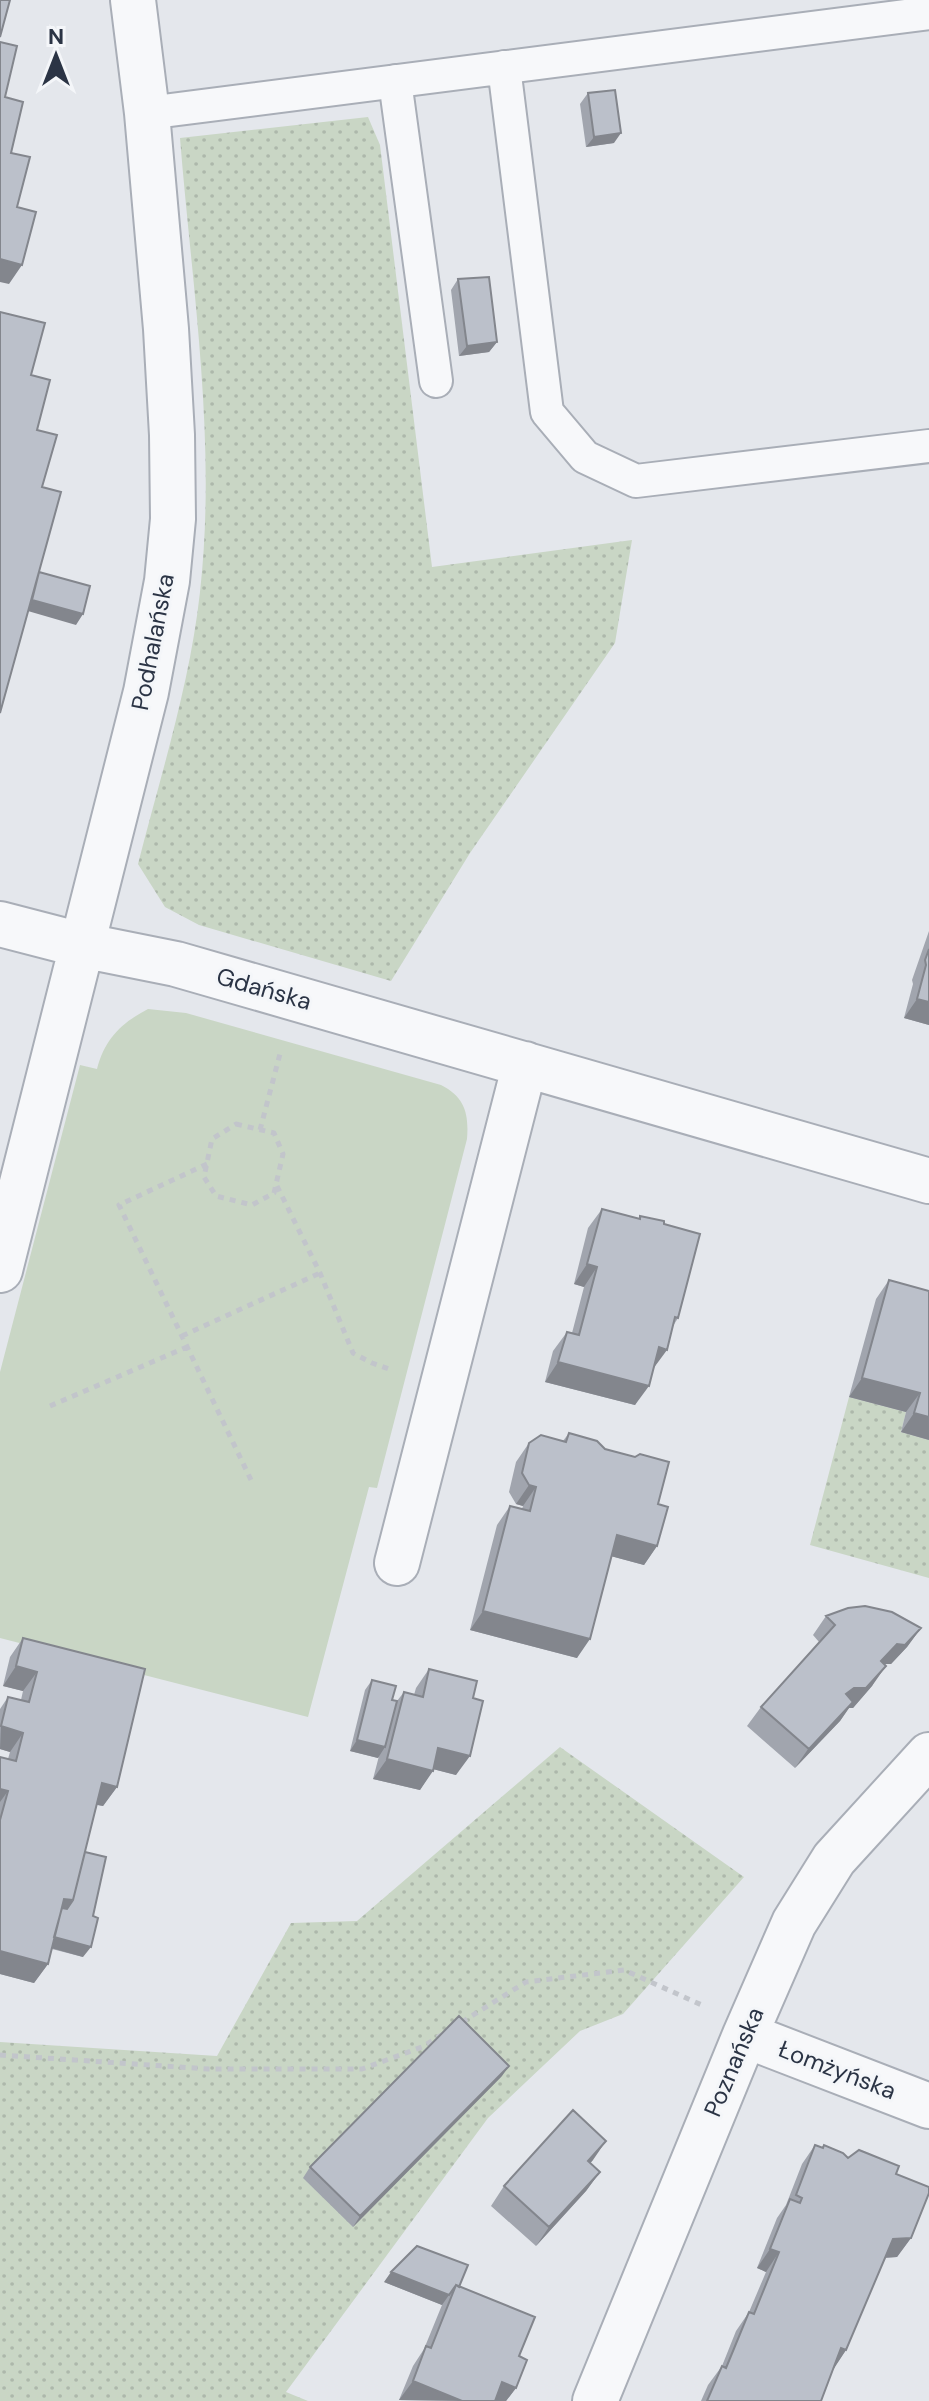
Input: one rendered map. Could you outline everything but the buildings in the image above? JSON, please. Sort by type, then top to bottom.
[{"type":"street","name":"Podhalańska","points":[[0,1270],[146,692],[167,581],[173,519],[166,329],[147,113],[133,0]]},
{"type":"street","name":"Gdańska","points":[[0,924],[81,945],[176,964],[929,1181]]},
{"type":"street","points":[[397,1563],[525,1064]]},
{"type":"street","name":"Poznańska","points":[[595,2401],[794,1923],[834,1859],[929,1755]]},
{"type":"street","name":"Łomżyńska","points":[[745,2035],[929,2106]]},
{"type":"lane","points":[[147,113],[929,13]]},
{"type":"lane","points":[[504,67],[547,412],[585,457],[636,481],[929,446]]},
{"type":"lane","points":[[395,81],[436,381]]},
{"type":"path","points":[[260,1130],[282,1044]]},
{"type":"path","points":[[236,1124],[274,1133],[283,1154],[274,1193],[252,1205],[216,1196],[204,1177],[207,1164],[212,1139],[236,1124]]},
{"type":"path","points":[[207,1164],[119,1205],[252,1482]]},
{"type":"path","points":[[277,1185],[320,1273],[353,1353],[400,1372]]},
{"type":"path","points":[[182,1336],[320,1273]]},
{"type":"path","points":[[50,1406],[187,1347]]},
{"type":"path","points":[[461,2023],[526,1982],[624,1970],[707,2007]]},
{"type":"path","points":[[0,2055],[209,2069],[362,2069],[422,2047],[448,2031]]},
{"type":"green space","points":[[368,117],[380,145],[432,567],[632,540],[615,643],[470,853],[391,981],[199,925],[165,907],[138,864],[189,661],[205,535],[201,365],[180,138]]},
{"type":"green space","points":[[148,1009],[186,1013],[441,1085],[455,1095],[466,1114],[467,1139],[377,1488],[369,1487],[308,1717],[0,1638],[0,1372],[80,1065],[97,1069],[115,1033]]},
{"type":"green space","points":[[849,1397],[906,1412],[901,1432],[929,1440],[929,1578],[810,1545]]},
{"type":"green space","points":[[560,1747],[744,1877],[623,2014],[580,2031],[488,2118],[286,2392],[308,2401],[0,2401],[0,2042],[217,2056],[291,1923],[357,1921]]}]
